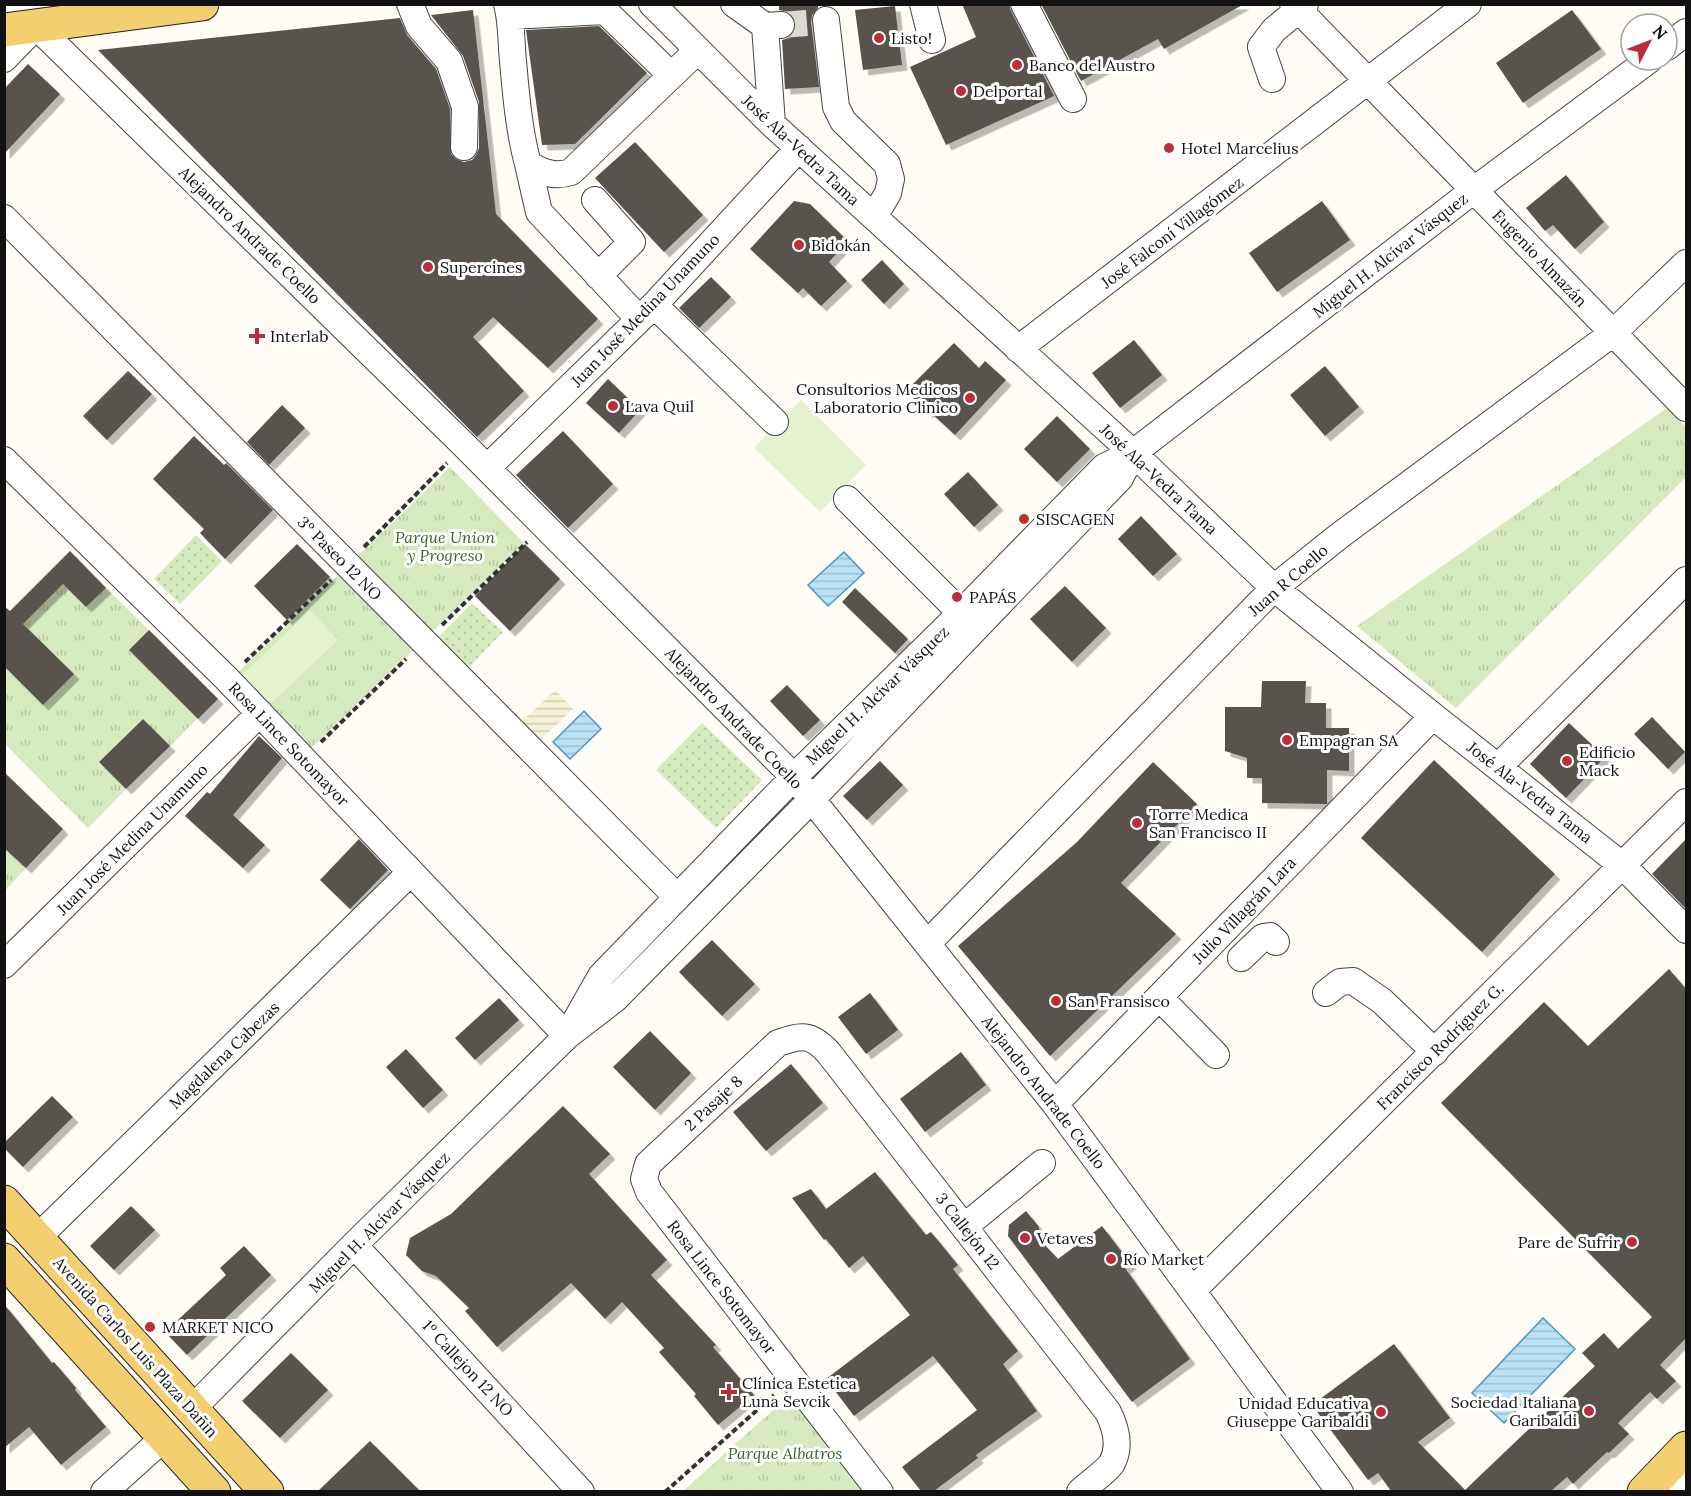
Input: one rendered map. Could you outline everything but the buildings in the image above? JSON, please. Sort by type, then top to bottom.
[{"type":"main road","points":[[20,28],[202,4]]},
{"type":"main road","name":"Avenida Carlos Luis Plaza Dañin","points":[[4,1202],[267,1491]]},
{"type":"main road","points":[[4,1260],[214,1491]]},
{"type":"main road","points":[[1644,1491],[1686,1448]]},
{"type":"street","points":[[410,4],[419,26],[449,61],[465,107],[464,147]]},
{"type":"street","points":[[734,4],[773,26],[772,124]]},
{"type":"street","points":[[923,4],[932,40]]},
{"type":"street","points":[[1024,4],[1073,99]]},
{"type":"street","name":"José Falconí Villagómez","points":[[1018,349],[1468,4]]},
{"type":"street","points":[[1272,79],[1261,47],[1268,35],[1299,6]]},
{"type":"street","name":"Eugenio Almazán","points":[[1299,6],[1369,82],[1686,408]]},
{"type":"street","points":[[656,8],[604,11],[509,10],[523,145],[539,212],[598,276],[647,312],[775,422]]},
{"type":"street","name":"José Ala-Vedra Tama","points":[[656,8],[772,124],[1133,453],[1274,588],[1623,866],[1686,930]]},
{"type":"street","points":[[604,11],[671,75]]},
{"type":"street","points":[[825,16],[836,107],[843,121],[887,164],[891,179],[888,193],[874,218]]},
{"type":"street","points":[[4,59],[20,28]]},
{"type":"street","name":"Alejandro Andrade Coello","points":[[20,28],[464,445],[794,777],[1055,1104],[1340,1491]]},
{"type":"street","points":[[539,212],[572,172],[697,51]]},
{"type":"street","name":"Miguel H. Alcívar Vásquez","points":[[567,1036],[601,976],[794,777],[961,613],[1104,467],[1133,453],[1474,190],[1633,72]]},
{"type":"street","name":"Juan José Medina Unamuno","points":[[487,468],[647,312],[799,148]]},
{"type":"street","points":[[528,164],[541,171],[560,175],[572,172]]},
{"type":"street","points":[[595,200],[632,242],[598,276]]},
{"type":"street","name":"3º Paseo 12 NO","points":[[4,218],[677,897]]},
{"type":"street","name":"Juan R Coello","points":[[928,943],[1274,588],[1339,536],[1613,333],[1686,262]]},
{"type":"street","name":"Miguel H. Alcívar Vásquez","points":[[192,1409],[354,1245],[567,1036],[615,999],[812,799],[1120,478],[1133,453]]},
{"type":"street","name":"Rosa Lince Sotomayor","points":[[4,460],[228,679],[567,1036]]},
{"type":"street","points":[[847,499],[961,613]]},
{"type":"street","points":[[1498,767],[1686,580]]},
{"type":"street","name":"Juan José Medina Unamuno","points":[[4,964],[260,713]]},
{"type":"street","name":"Julio Villagrán Lara","points":[[1055,1104],[1433,716]]},
{"type":"street","name":"Francísco Rodríguez G.","points":[[1193,1290],[1686,802]]},
{"type":"street","name":"Magdalena Cabezas","points":[[37,1238],[411,872]]},
{"type":"street","points":[[1241,958],[1263,937],[1270,936],[1276,942]]},
{"type":"street","points":[[1326,993],[1340,982],[1353,981],[1382,1001],[1434,1052]]},
{"type":"street","points":[[1159,997],[1216,1054]]},
{"type":"street","name":"3 Callejón 12","points":[[778,1043],[796,1036],[816,1040],[1108,1412],[1116,1429],[1116,1447],[1111,1464],[1080,1491]]},
{"type":"street","name":"2 Pasaje 8","points":[[648,1164],[778,1043]]},
{"type":"street","points":[[964,1227],[1042,1163]]},
{"type":"street","name":"Rosa Lince Sotomayor","points":[[648,1164],[644,1179],[649,1192],[880,1491]]},
{"type":"street","name":"1º Callejon 12 NO","points":[[354,1245],[581,1491]]},
{"type":"street","points":[[104,1491],[165,1437]]},
{"type":"street","points":[[1676,1491],[1686,1481]]},
{"type":"path","points":[[228,679],[346,565],[464,445]]},
{"type":"path","points":[[304,759],[544,525]]},
{"type":"path","points":[[664,1491],[793,1378]]},
{"type":"shaded area","points":[[555,690],[573,709],[534,746],[516,727]]},
{"type":"green space","points":[[801,400],[866,465],[820,512],[754,448]]},
{"type":"green space","points":[[1667,408],[1686,427],[1686,477],[1456,708],[1357,626]]},
{"type":"green space","name":"Parque Union y Progreso","points":[[450,467],[524,543],[304,755],[231,679]]},
{"type":"green space","points":[[196,535],[222,561],[180,604],[154,579]]},
{"type":"green space","points":[[63,584],[86,607],[106,588],[149,630],[129,650],[197,719],[170,746],[142,719],[99,762],[126,789],[88,828],[5,744],[4,666],[74,674],[23,624]]},
{"type":"green space","points":[[472,603],[503,632],[463,673],[433,643]]},
{"type":"green space","points":[[310,610],[338,640],[265,709],[237,680]]},
{"type":"green space","points":[[702,723],[762,780],[716,828],[656,770]]},
{"type":"green space","points":[[4,848],[26,868],[5,891],[4,891]]},
{"type":"green space","name":"Parque Albatros","points":[[790,1395],[864,1492],[682,1492]]},
{"type":"water","points":[[844,552],[864,573],[828,606],[808,585]]},
{"type":"water","points":[[584,711],[601,729],[570,759],[553,742]]},
{"type":"water","points":[[1543,1318],[1575,1349],[1504,1423],[1472,1393]]},
{"type":"tunnel","points":[[781,25],[819,22]]},
{"type":"place","name":"Listo!","points":[[879,38]]},
{"type":"place","name":"Banco del Austro","points":[[1017,65]]},
{"type":"place","name":"Delportal","points":[[961,91]]},
{"type":"place","name":"Hotel Marcelius","points":[[1169,148]]},
{"type":"place","name":"Bidokán","points":[[799,245]]},
{"type":"place","name":"Supercines","points":[[428,267]]},
{"type":"place","name":"Interlab","points":[[257,336]]},
{"type":"place","name":"Consultorios Medicos Laboratorio Clinico","points":[[970,398]]},
{"type":"place","name":"Lava Quil","points":[[613,406]]},
{"type":"place","name":"SISCAGEN","points":[[1024,519]]},
{"type":"place","name":"PAPÁS","points":[[957,597]]},
{"type":"place","name":"Empagran SA","points":[[1287,740]]},
{"type":"place","name":"Edificio Mack","points":[[1567,761]]},
{"type":"place","name":"Torre Medica San Francisco II","points":[[1137,823]]},
{"type":"place","name":"San Fransisco","points":[[1056,1001]]},
{"type":"place","name":"Vetaves","points":[[1025,1238]]},
{"type":"place","name":"Pare de Sufrir","points":[[1632,1242]]},
{"type":"place","name":"Río Market","points":[[1111,1259]]},
{"type":"place","name":"MARKET NICO","points":[[150,1327]]},
{"type":"place","name":"Clínica Estetica Luna Sevcik","points":[[729,1392]]},
{"type":"place","name":"Sociedad Italiana Garibaldi","points":[[1589,1411]]},
{"type":"place","name":"Unidad Educativa Giuseppe Garibaldi","points":[[1381,1412]]}]
